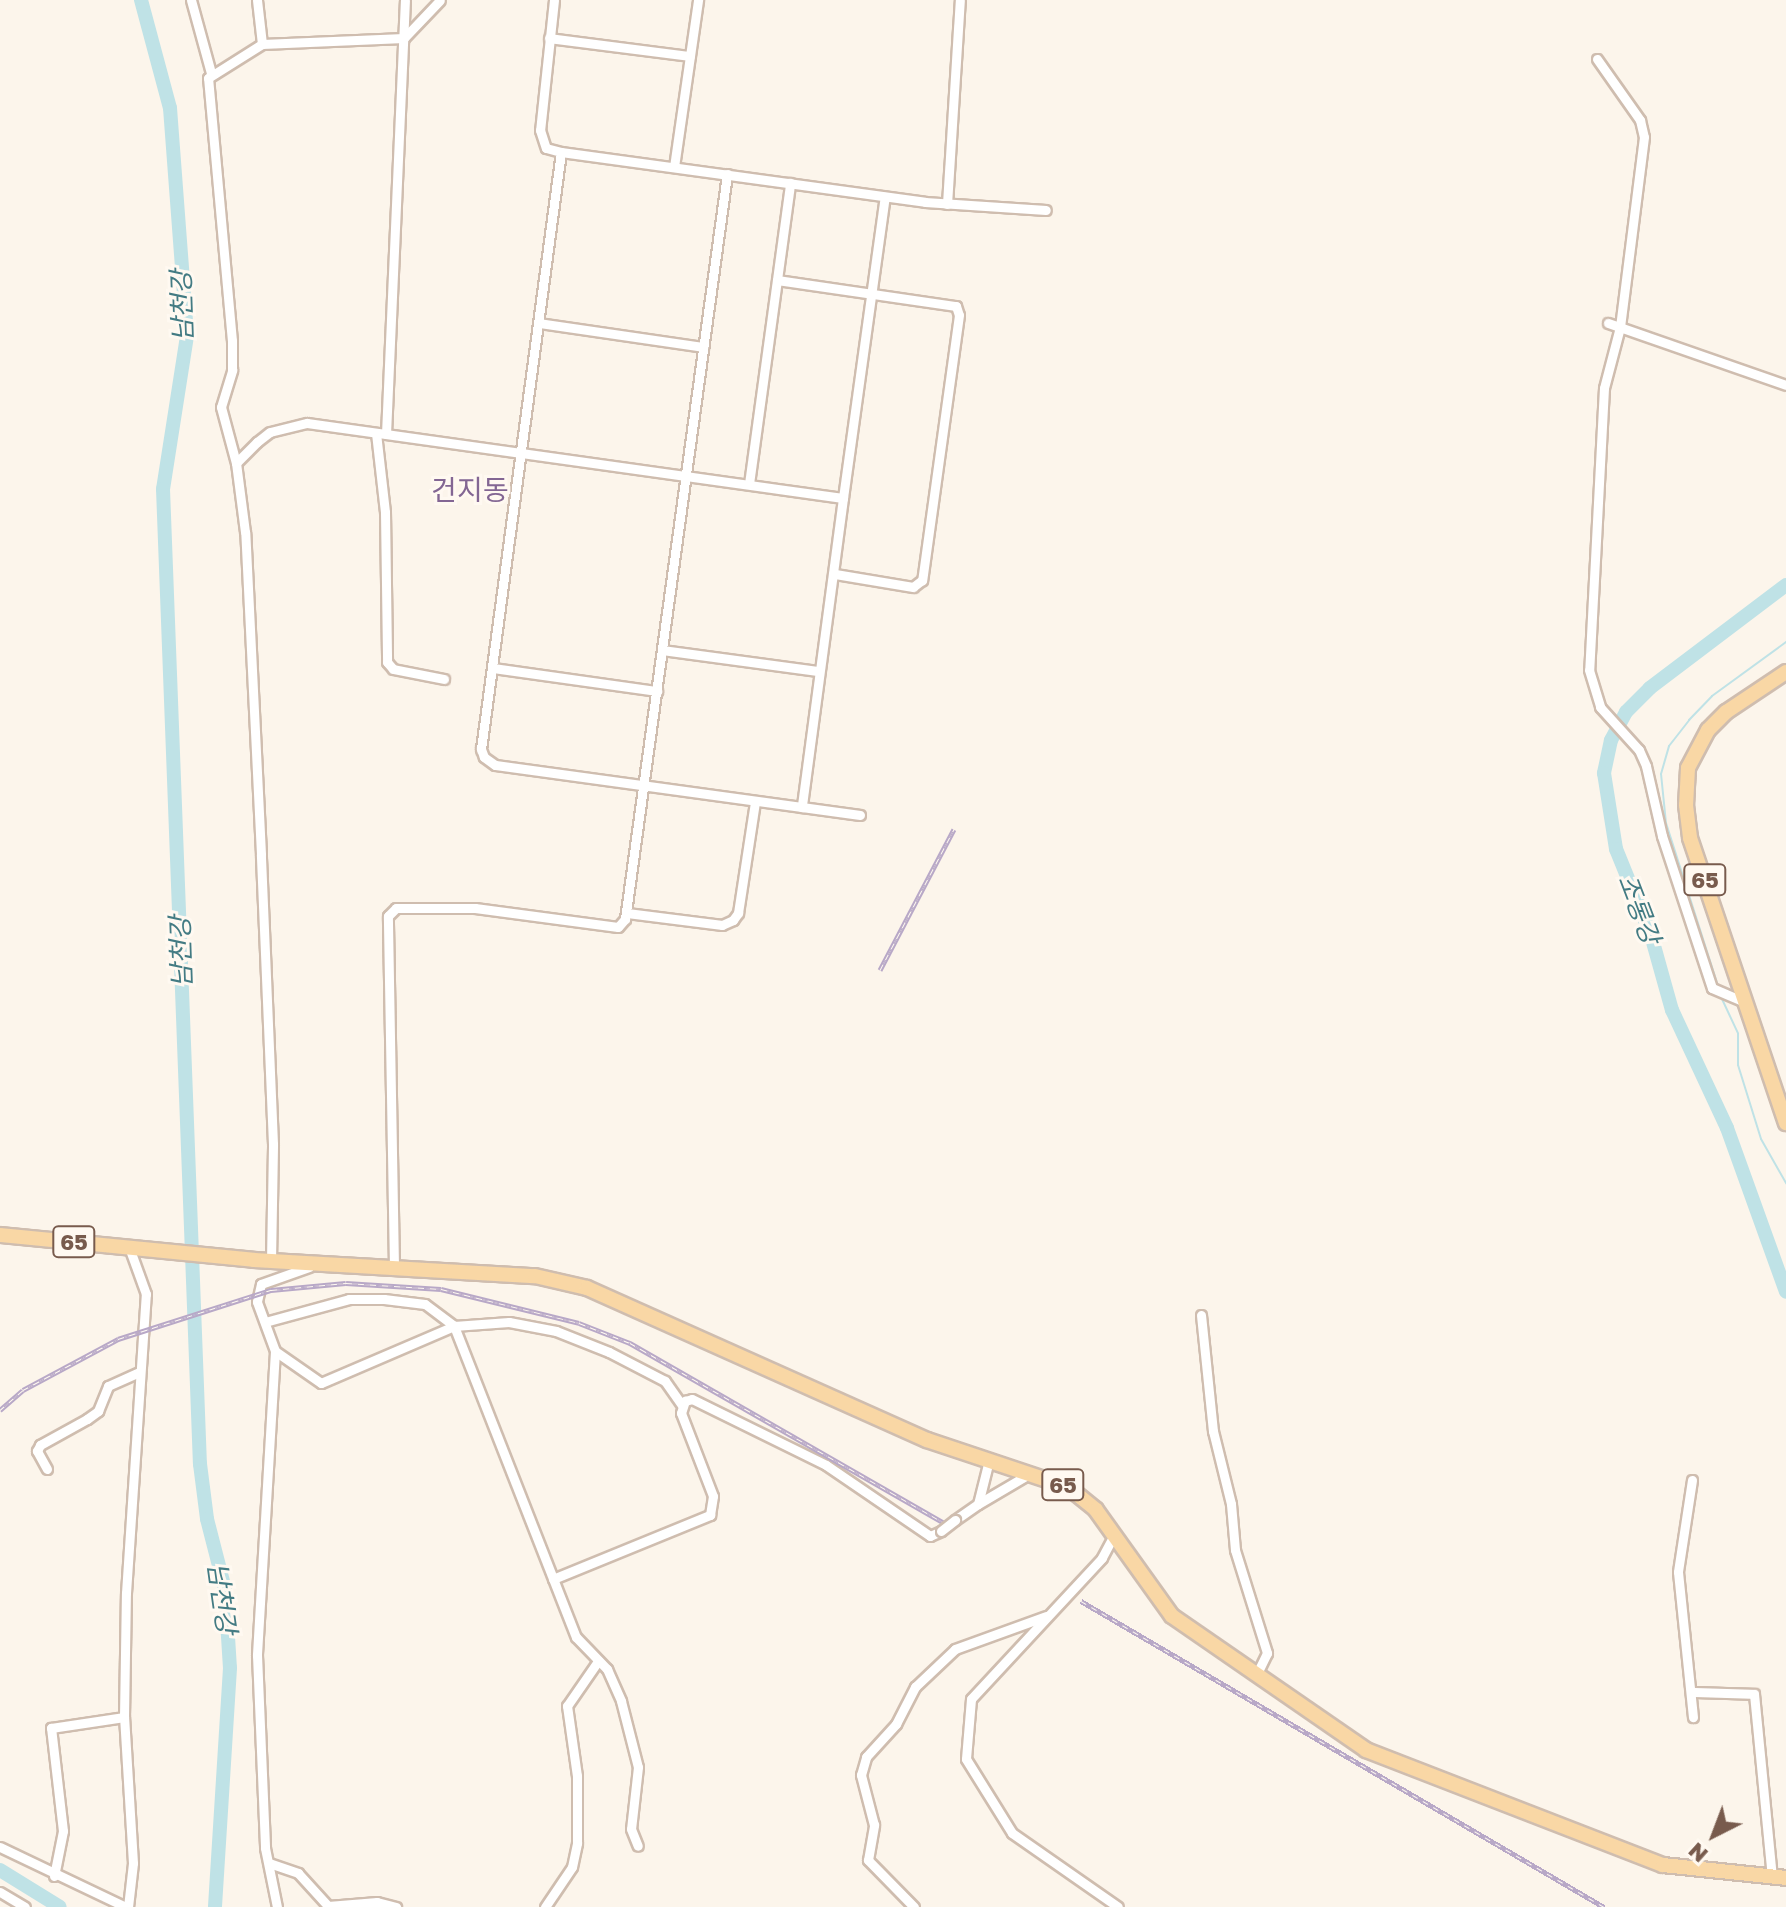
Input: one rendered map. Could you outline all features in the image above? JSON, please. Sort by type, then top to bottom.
[{"type":"main road","name":"65","points":[[1786,672],[1716,721],[1688,768],[1687,826],[1786,1123]]},
{"type":"main road","name":"65","points":[[0,1235],[254,1260],[394,1267],[574,1283],[927,1440],[1030,1473],[1078,1493],[1114,1535],[1172,1616],[1343,1736],[1395,1763],[1663,1865],[1779,1878]]},
{"type":"street","points":[[191,0],[211,73],[206,100],[232,341],[232,370],[221,407],[236,463],[245,532],[273,1144],[271,1261]]},
{"type":"street","points":[[257,0],[262,44]]},
{"type":"street","points":[[405,0],[381,433],[387,662],[393,669],[444,679]]},
{"type":"street","points":[[211,73],[262,44],[404,38],[440,0]]},
{"type":"street","points":[[554,0],[540,130],[546,148],[885,197],[1046,210]]},
{"type":"street","points":[[674,167],[698,0]]},
{"type":"street","points":[[947,204],[960,0]]},
{"type":"street","points":[[549,38],[690,56]]},
{"type":"street","points":[[1597,59],[1640,120],[1644,137],[1620,327],[1604,388],[1588,630],[1592,685],[1605,715],[1631,741],[1646,766],[1662,836],[1710,983],[1743,1001]]},
{"type":"street","points":[[561,152],[481,749],[489,763],[860,815]]},
{"type":"street","points":[[394,1267],[388,916],[396,908],[475,908],[618,927],[627,913],[727,174]]},
{"type":"street","points":[[749,484],[790,183]]},
{"type":"street","points":[[802,807],[818,671],[835,574],[885,197]]},
{"type":"street","points":[[777,280],[957,309],[925,574],[918,585],[835,574]]},
{"type":"street","points":[[539,323],[703,347]]},
{"type":"street","points":[[1608,323],[1786,385]]},
{"type":"street","points":[[236,463],[270,432],[307,423],[843,498]]},
{"type":"street","points":[[662,650],[818,671]]},
{"type":"street","points":[[493,668],[657,691]]},
{"type":"street","points":[[627,913],[722,925],[733,920],[738,913],[755,802]]},
{"type":"street","points":[[0,1847],[54,1876],[127,1907],[133,1863],[124,1717],[127,1561],[146,1294],[143,1274],[129,1247]]},
{"type":"street","points":[[277,1907],[269,1863],[257,1655],[275,1351],[257,1302],[261,1284],[319,1264]]},
{"type":"street","points":[[265,1322],[349,1299],[384,1299],[425,1304],[454,1326],[576,1637],[598,1661],[621,1701],[635,1752],[631,1829],[638,1846]]},
{"type":"street","points":[[1201,1315],[1213,1431],[1231,1504],[1235,1550],[1265,1642],[1266,1662],[1256,1676]]},
{"type":"street","points":[[275,1351],[321,1383],[454,1326],[509,1322],[571,1336],[665,1381],[682,1405],[713,1496],[710,1515],[553,1579]]},
{"type":"street","points":[[47,1469],[37,1451],[40,1445],[98,1411],[108,1386],[139,1372]]},
{"type":"street","points":[[682,1405],[692,1399],[705,1402],[742,1419],[826,1465],[930,1536],[1030,1473]]},
{"type":"street","points":[[978,1504],[989,1460]]},
{"type":"street","points":[[1692,1480],[1678,1572],[1693,1717]]},
{"type":"street","points":[[1114,1535],[1102,1558],[971,1699],[966,1759],[1002,1823],[1051,1864],[1118,1907]]},
{"type":"street","points":[[914,1907],[868,1860],[874,1825],[861,1775],[866,1757],[896,1724],[915,1687],[955,1649],[1054,1612]]},
{"type":"street","points":[[545,1907],[572,1867],[577,1843],[577,1776],[567,1706],[598,1661]]},
{"type":"street","points":[[1691,1692],[1754,1694],[1779,1878]]},
{"type":"street","points":[[54,1876],[63,1831],[51,1728],[124,1717]]},
{"type":"street","points":[[269,1863],[298,1873],[328,1906],[377,1902],[396,1907]]},
{"type":"street","points":[[1,1894],[25,1907]]},
{"type":"waterway","name":"남천강","points":[[141,0],[170,108],[187,336],[163,489],[200,1464],[207,1519],[225,1589],[230,1668],[215,1907]]},
{"type":"waterway","name":"조롱강","points":[[1786,585],[1650,688],[1626,712],[1611,740],[1604,773],[1616,849],[1651,935],[1672,1010],[1727,1128],[1786,1292]]},
{"type":"waterway","points":[[1718,986],[1666,823],[1661,774],[1669,746],[1689,720],[1712,696],[1786,642]]},
{"type":"waterway","points":[[1722,999],[1738,1034],[1738,1065],[1761,1139],[1786,1183]]},
{"type":"waterway","points":[[0,1870],[60,1907]]},
{"type":"railway","points":[[880,970],[954,829]]},
{"type":"railway","points":[[0,1410],[23,1390],[118,1339],[271,1290],[346,1283],[441,1289],[579,1323],[630,1343],[944,1523]]},
{"type":"railway","points":[[1081,1601],[1604,1907]]},
{"type":"district","name":"건지동","points":[[470,490]]}]
